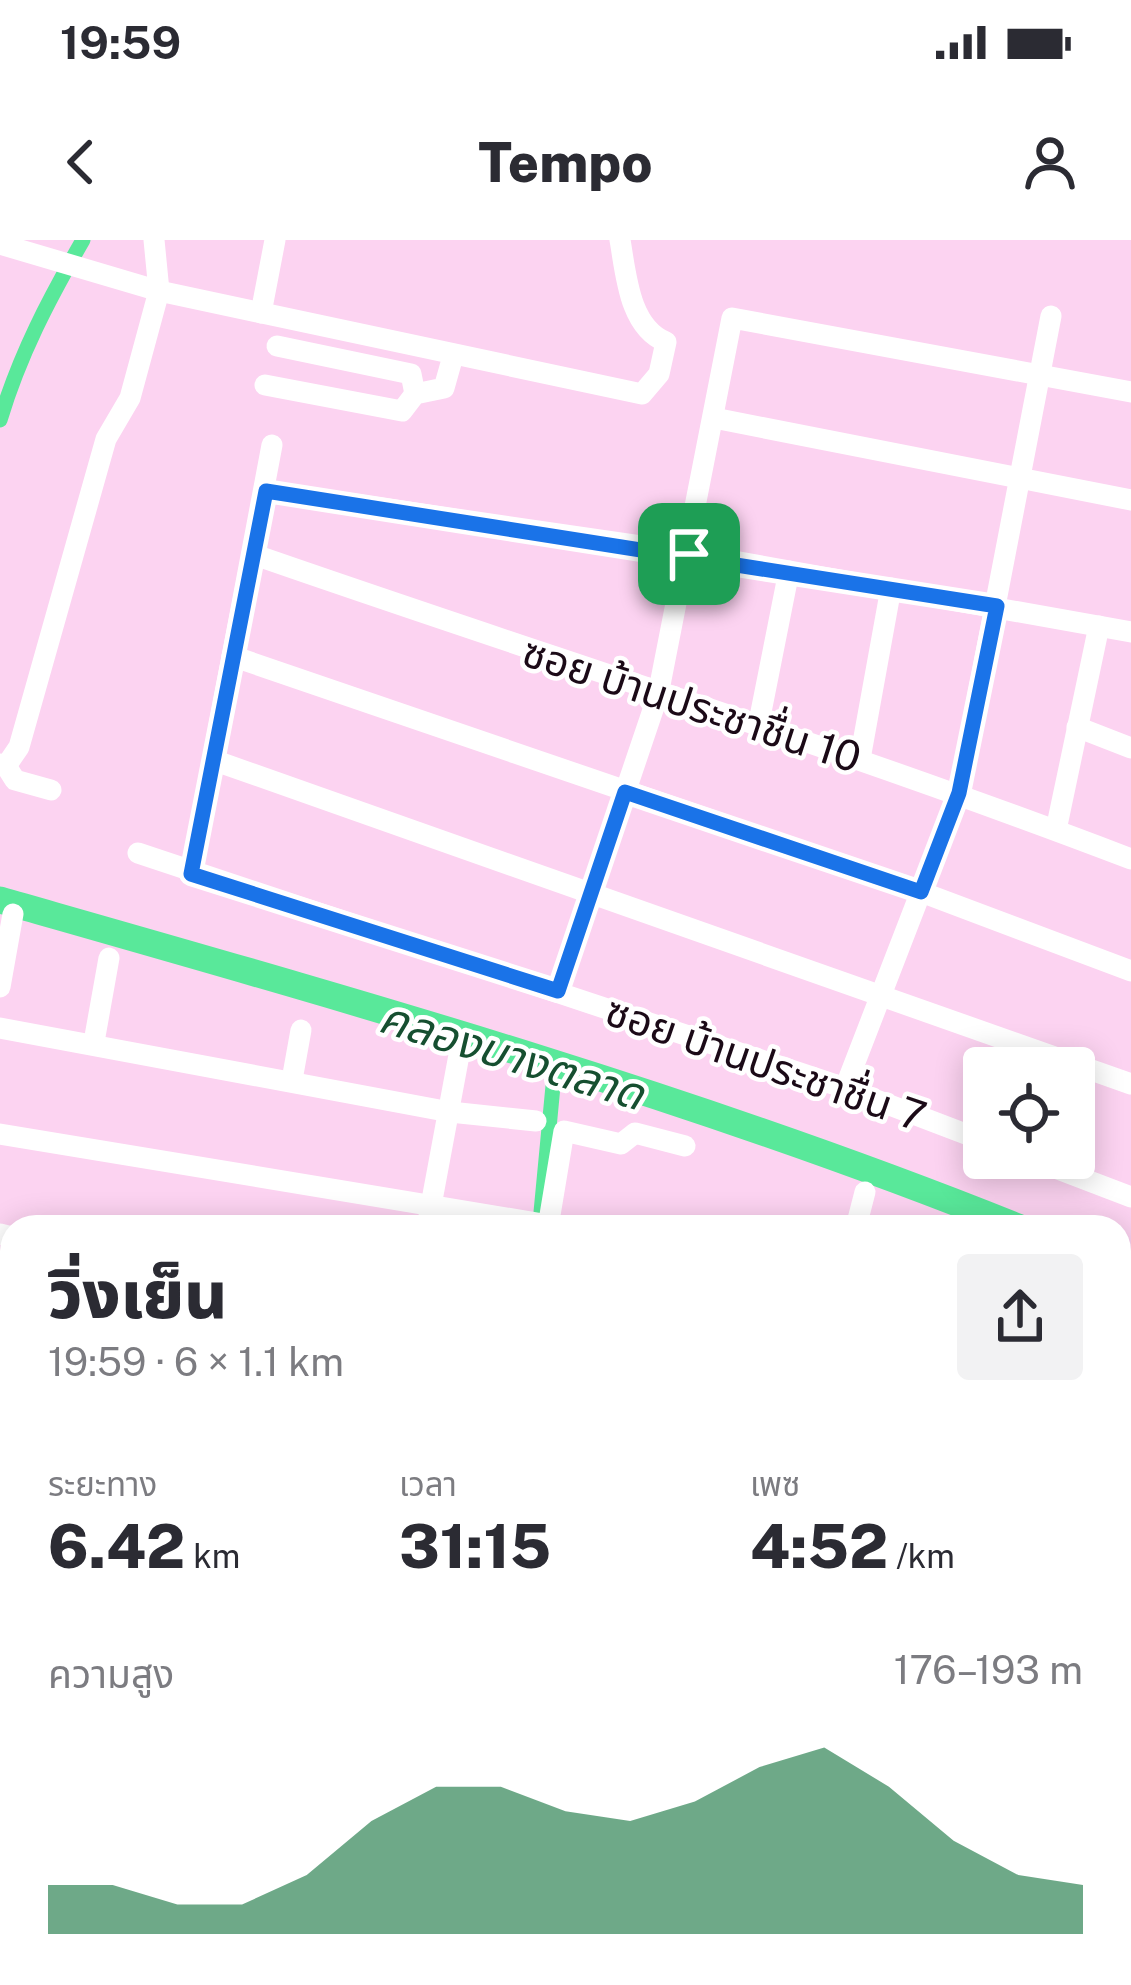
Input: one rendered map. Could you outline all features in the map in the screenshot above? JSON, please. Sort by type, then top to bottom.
[{"type":"street","points":[[51,790],[15,780],[3,765],[19,747],[106,440],[130,398],[159,291],[154,240]]},
{"type":"street","points":[[261,313],[275,240]]},
{"type":"street","points":[[0,244],[159,291],[624,394],[651,388],[666,341],[651,336],[640,320],[620,240]]},
{"type":"street","points":[[845,1088],[959,793],[1052,316]]},
{"type":"street","points":[[558,991],[658,694],[732,318],[1131,392]]},
{"type":"street","points":[[277,346],[411,374],[415,394]]},
{"type":"street","points":[[266,385],[402,411],[415,394],[444,388],[453,356]]},
{"type":"street","points":[[714,418],[1131,500]]},
{"type":"street","points":[[191,874],[272,445]]},
{"type":"street","points":[[266,491],[689,554],[1131,632]]},
{"type":"street","name":"ซอย บ้านประชาชื่น 10","points":[[251,554],[658,694],[758,722],[1131,859]]},
{"type":"street","points":[[758,722],[789,572]]},
{"type":"street","points":[[860,759],[891,588]]},
{"type":"street","points":[[1055,830],[1100,626]]},
{"type":"street","points":[[232,656],[921,892],[1131,971]]},
{"type":"street","points":[[1077,727],[1131,748]]},
{"type":"street","points":[[213,760],[882,992],[1131,1084]]},
{"type":"street","name":"ซอย บ้านประชาชื่น 7","points":[[138,853],[845,1088],[963,1133]]},
{"type":"street","points":[[0,987],[14,914]]},
{"type":"street","points":[[94,1042],[109,958]]},
{"type":"street","points":[[0,1028],[450,1112],[536,1121]]},
{"type":"street","points":[[292,1080],[302,1030]]},
{"type":"street","points":[[429,1215],[459,1055]]},
{"type":"street","points":[[546,1215],[564,1131],[621,1144],[635,1133],[685,1146]]},
{"type":"street","points":[[0,1134],[419,1215]]},
{"type":"street","points":[[1085,1179],[1131,1196]]},
{"type":"street","points":[[859,1215],[865,1192]]},
{"type":"waterway","points":[[0,420],[36,327],[83,240]]},
{"type":"waterway","name":"คลองบางตลาด","points":[[0,900],[386,1011],[641,1091],[987,1215]]},
{"type":"waterway","points":[[541,1212],[555,1065]]},
{"type":"route","points":[[266,491],[689,554],[997,606],[959,793],[921,892],[625,792],[558,991],[191,874],[266,491]]}]
